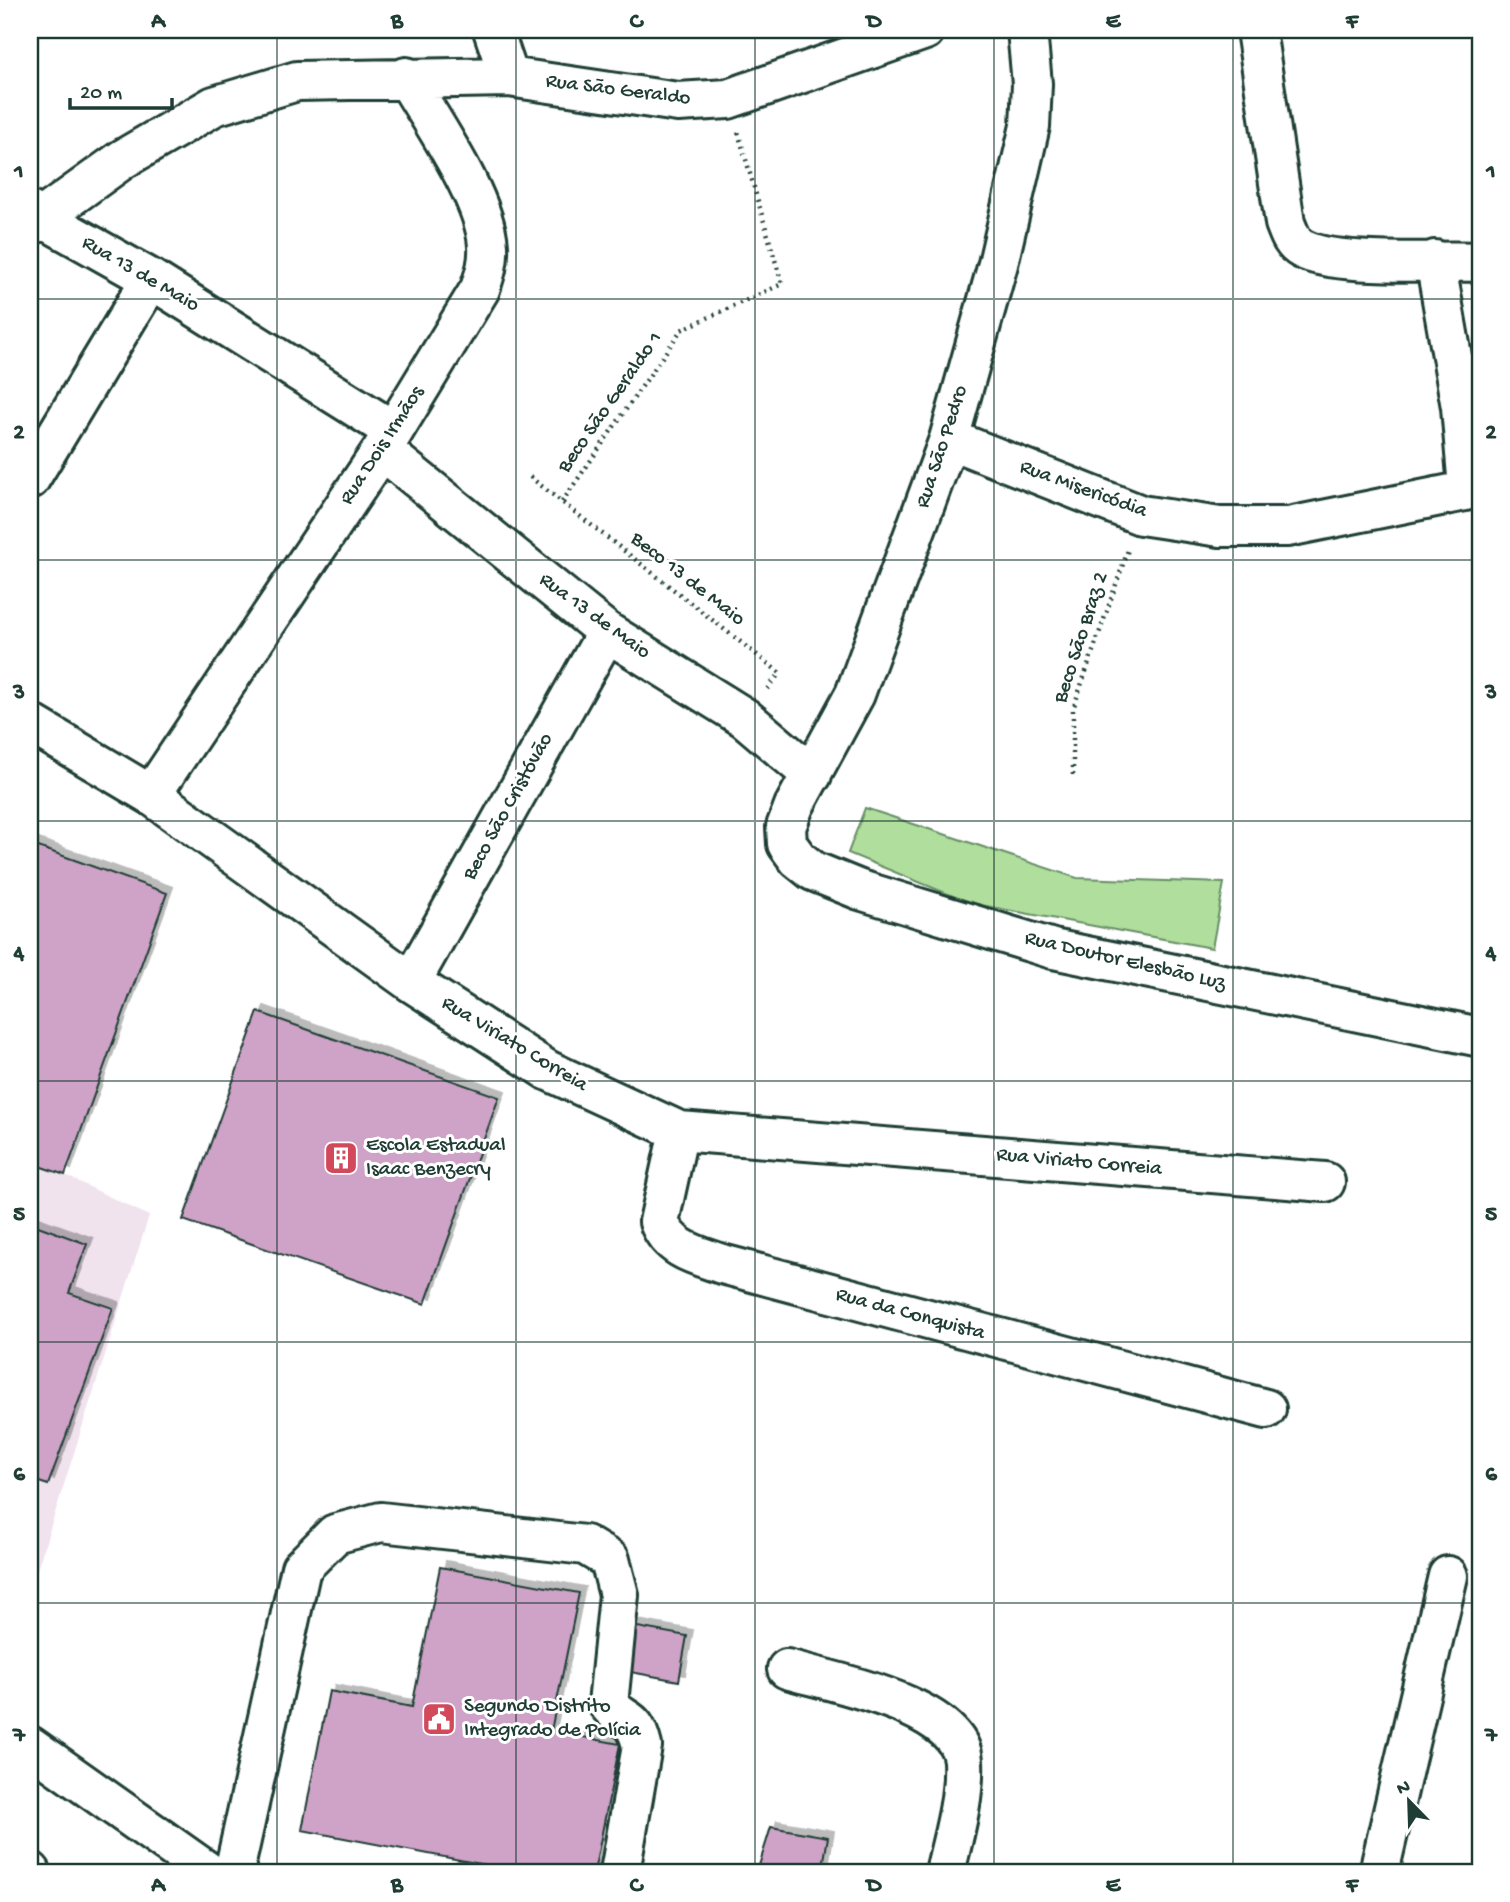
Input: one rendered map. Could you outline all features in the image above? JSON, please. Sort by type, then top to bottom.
[{"type":"street","points":[[493,30],[509,77]]},
{"type":"street","name":"Rua São Geraldo","points":[[33,218],[123,159],[214,106],[297,80],[509,77],[678,102],[728,99],[925,30]]},
{"type":"street","name":"Rua São Pedro","points":[[787,844],[786,827],[794,806],[855,694],[949,439],[998,264],[1030,126],[1032,84],[1027,30]]},
{"type":"street","points":[[1256,30],[1284,223],[1292,240],[1302,249],[1320,254],[1378,261],[1480,261]]},
{"type":"street","name":"Rua Dois Irmãos","points":[[151,795],[466,317],[487,267],[488,244],[473,194],[406,77]]},
{"type":"street","name":"Rua 13 de Maio","points":[[33,218],[152,279],[387,440],[607,632],[745,718],[812,775]]},
{"type":"street","points":[[1435,260],[1474,488]]},
{"type":"street","points":[[30,479],[152,279]]},
{"type":"street","name":"Rua Misericódia","points":[[949,439],[1141,515],[1220,527],[1288,527],[1474,488]]},
{"type":"street","name":"Beco São Cristóvão","points":[[411,982],[607,632]]},
{"type":"street","name":"Rua Viriato Correia","points":[[30,723],[151,795],[411,982],[547,1070],[679,1131],[1325,1182]]},
{"type":"street","name":"Rua Doutor Elesbão Luz","points":[[787,844],[798,859],[813,871],[860,890],[1053,949],[1480,1037]]},
{"type":"street","name":"Rua da Conquista","points":[[679,1131],[659,1222],[664,1236],[681,1249],[735,1268],[1266,1409]]},
{"type":"street","points":[[234,1872],[301,1568],[335,1534],[381,1522],[585,1545],[610,1560],[619,1595],[608,1704],[616,1714],[630,1719],[638,1729],[642,1746],[620,1872]]},
{"type":"street","points":[[1379,1872],[1448,1576]]},
{"type":"street","points":[[787,1669],[905,1703],[947,1728],[963,1759],[956,1827],[944,1872]]},
{"type":"street","points":[[34,1759],[208,1872]]},
{"type":"path","name":"Beco São Geraldo 1","points":[[562,502],[681,330],[782,284],[728,99]]},
{"type":"path","name":"Beco 13 de Maio","points":[[530,477],[780,673],[745,718]]},
{"type":"path","name":"Beco São Braz 2","points":[[1073,775],[1073,709],[1141,515]]},
{"type":"shaded area","points":[[30,1163],[65,1175],[149,1216],[30,1592]]},
{"type":"green space","points":[[865,808],[1077,878],[1224,883],[1212,948],[970,903],[848,853]]},
{"type":"building","points":[[30,844],[167,893],[65,1175],[30,1163]]},
{"type":"building","name":"Escola Estadual Isaac Benzecry","points":[[258,1012],[499,1097],[425,1304],[183,1220]]},
{"type":"building","points":[[30,1223],[87,1244],[69,1293],[113,1308],[48,1485],[30,1479]]},
{"type":"building","name":"Segundo Distrito Integrado de Polícia","points":[[440,1567],[579,1593],[551,1731],[620,1744],[594,1872],[523,1872],[302,1830],[329,1691],[412,1707]]},
{"type":"building","points":[[632,1626],[687,1636],[679,1681],[620,1670]]},
{"type":"building","points":[[771,1827],[828,1837],[822,1872],[757,1872]]},
{"type":"place","name":"Escola Estadual Isaac Benzecry","points":[[341,1158]]},
{"type":"place","name":"Segundo Distrito Integrado de Polícia","points":[[439,1719]]}]
